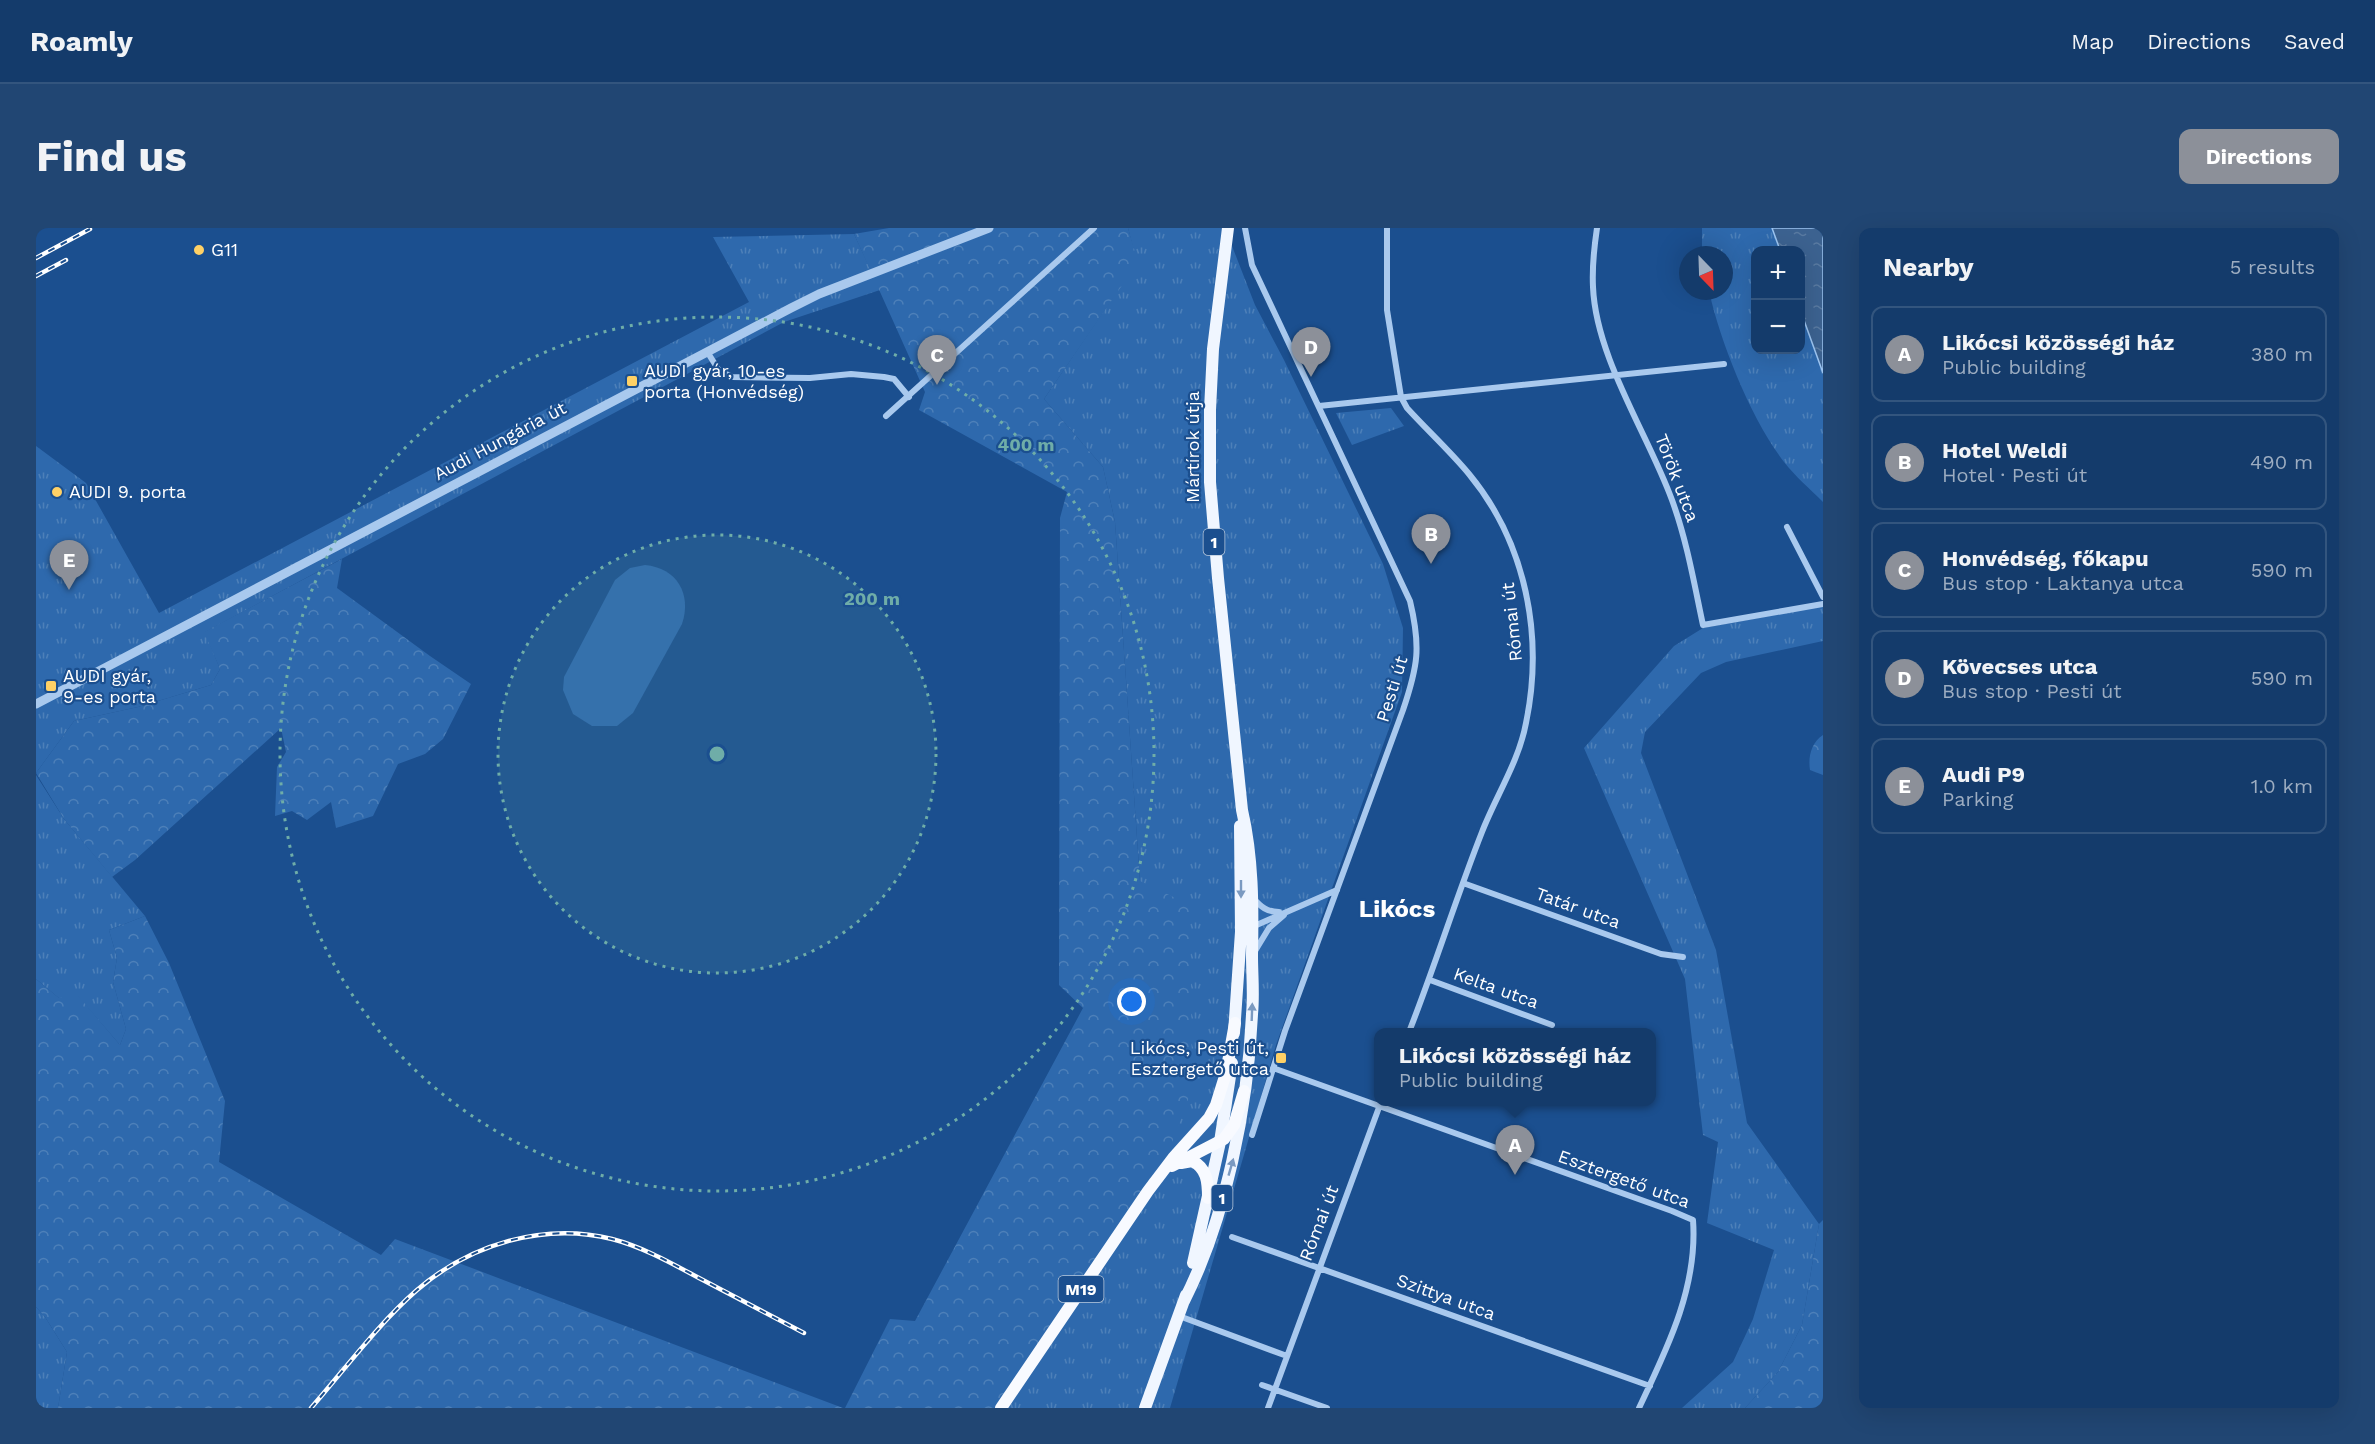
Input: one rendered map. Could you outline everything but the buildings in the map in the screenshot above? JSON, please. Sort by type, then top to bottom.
[{"type":"highway","points":[[1166,1170],[1173,1158],[1209,1118],[1216,1105],[1226,1073],[1235,1023]]},
{"type":"highway","points":[[1166,1170],[1189,1155],[1220,1142],[1232,1131],[1244,1091]]},
{"type":"highway","points":[[1166,1170],[1181,1163],[1196,1162],[1207,1178],[1208,1198]]},
{"type":"highway","name":"M19","points":[[1000,1408],[1148,1191],[1166,1170]]},
{"type":"main road","name":"Mártírok útja","points":[[1228,228],[1213,349],[1210,482],[1216,568],[1242,810]]},
{"type":"main road","name":"1","points":[[1184,1301],[1192,1286],[1216,1219],[1241,1122],[1253,1012],[1253,898],[1250,847],[1242,810]]},
{"type":"main road","name":"1","points":[[1145,1408],[1184,1301],[1220,1142],[1231,1077],[1241,932],[1242,810]]},
{"type":"street","name":"Audi Hungária út","points":[[36,704],[819,294],[989,228]]},
{"type":"street","points":[[886,416],[1094,228]]},
{"type":"street","name":"Pesti út","points":[[1245,228],[1252,265],[1410,601],[1418,632],[1414,675],[1403,710],[1273,1068],[1252,1135]]},
{"type":"street","name":"Római út","points":[[1387,228],[1387,310],[1401,397],[1407,408],[1469,473],[1489,501],[1517,559],[1524,579],[1529,610],[1532,680],[1526,723],[1520,745],[1483,830],[1411,1028]]},
{"type":"street","name":"Török utca","points":[[1597,228],[1593,257],[1593,288],[1598,325],[1617,375],[1673,501],[1687,550],[1703,625],[1823,604]]},
{"type":"street","points":[[708,353],[718,369],[732,377],[810,378],[850,374],[884,376],[894,380],[909,397]]},
{"type":"street","points":[[1319,406],[1724,364]]},
{"type":"street","points":[[1787,527],[1823,597]]},
{"type":"street","name":"Tatár utca","points":[[1463,883],[1661,954],[1683,957]]},
{"type":"street","points":[[1241,932],[1337,890]]},
{"type":"street","points":[[1253,898],[1269,912],[1292,910]]},
{"type":"street","points":[[1252,957],[1269,928],[1292,910]]},
{"type":"street","name":"Kelta utca","points":[[1430,980],[1552,1024]]},
{"type":"street","name":"Esztergető utca","points":[[1273,1068],[1374,1102]]},
{"type":"street","name":"Római út","points":[[1268,1408],[1379,1106]]},
{"type":"street","name":"Esztergető utca","points":[[1385,1106],[1693,1220],[1691,1257],[1682,1309],[1650,1386]]},
{"type":"street","name":"Szittya utca","points":[[1232,1237],[1650,1386]]},
{"type":"street","points":[[1179,1316],[1287,1356]]},
{"type":"street","points":[[1262,1385],[1327,1408]]},
{"type":"street","points":[[1639,1408],[1650,1386]]},
{"type":"green space","points":[[889,228],[1128,228],[1138,262],[1044,399],[1103,467],[1115,522],[1140,881],[1190,905],[1192,1089],[1158,1180],[1002,1408],[845,1408],[890,1319],[915,1321],[1083,1008],[1059,985],[1060,518],[1067,492],[919,410],[925,392],[854,234]]},
{"type":"green space","points":[[1128,228],[1225,228],[1255,305],[1383,564],[1403,628],[1402,692],[1276,1045],[1170,1408],[1002,1408],[1140,881],[1115,522],[1103,467],[1044,399],[1137,262]]},
{"type":"green space","points":[[1702,228],[1772,228],[1779,246],[1751,246],[1751,354],[1805,354],[1805,323],[1823,373],[1823,502],[1788,467],[1772,444],[1749,403],[1729,357],[1711,300],[1733,300],[1733,246],[1702,246]]},
{"type":"green space","points":[[854,234],[880,290],[784,322],[205,632],[220,669],[211,685],[138,707],[74,721],[36,773],[36,446],[86,483],[159,613],[749,302],[713,237]]},
{"type":"green space","points":[[1391,408],[1404,426],[1352,445],[1336,413]]},
{"type":"green space","points":[[342,559],[337,588],[471,684],[443,739],[425,754],[398,764],[373,816],[336,828],[331,802],[307,820],[292,811],[275,816],[277,767],[286,752],[281,728],[135,860],[112,877],[64,819],[36,773],[74,721],[138,707],[211,685],[220,669],[204,632]]},
{"type":"green space","points":[[645,565],[666,571],[679,584],[685,603],[682,624],[633,713],[617,726],[592,726],[573,714],[563,690],[564,677],[615,580],[630,568]]},
{"type":"green space","points":[[1823,606],[1823,641],[1726,662],[1701,673],[1645,732],[1641,753],[1716,950],[1747,1123],[1819,1224],[1802,1325],[1778,1372],[1745,1408],[1682,1408],[1733,1362],[1753,1319],[1774,1250],[1707,1223],[1718,1142],[1703,1135],[1685,979],[1584,748],[1674,646],[1703,628]]},
{"type":"green space","points":[[1823,735],[1823,775],[1810,770],[1809,765],[1813,746]]},
{"type":"green space","points":[[36,775],[64,819],[145,916],[109,930],[117,958],[113,982],[126,1029],[120,1045],[76,994],[60,999],[36,979]]},
{"type":"green space","points":[[145,916],[169,963],[225,1101],[219,1162],[381,1255],[395,1239],[843,1408],[58,1408],[67,1352],[36,1307],[36,979],[59,998],[76,993],[120,1045],[126,1029],[113,982],[117,958],[109,930]]},
{"type":"green space","points":[[1823,1220],[1823,1408],[1745,1408],[1778,1372],[1802,1325],[1819,1224]]},
{"type":"green space","points":[[36,1307],[67,1352],[58,1408],[36,1408]]},
{"type":"water","points":[[1772,228],[1823,228],[1823,373],[1805,323],[1805,246],[1779,246]]},
{"type":"railway","points":[[36,258],[90,229]]},
{"type":"railway","points":[[36,276],[66,260]]},
{"type":"railway","points":[[311,1408],[362,1347],[417,1290],[460,1260],[484,1249],[534,1236],[560,1233],[586,1234],[635,1246],[804,1333]]},
{"type":"place","name":"G11","points":[[199,250]]},
{"type":"place","name":"Kövecses utca","points":[[1311,377]]},
{"type":"place","name":"AUDI gyár, 10-es porta (Honvédség)","points":[[632,381]]},
{"type":"place","name":"Honvédség, főkapu","points":[[937,385]]},
{"type":"place","name":"AUDI 9. porta","points":[[57,492]]},
{"type":"place","name":"Hotel Weldi","points":[[1431,564]]},
{"type":"place","name":"Audi P9","points":[[69,590]]},
{"type":"place","name":"AUDI gyár, 9-es porta","points":[[51,686]]},
{"type":"place","name":"Likócs, Pesti út, Esztergető utca","points":[[1281,1058]]},
{"type":"place","name":"Likócsi közösségi ház","points":[[1515,1175]]},
{"type":"district","name":"Likócs","points":[[1397,909]]}]
